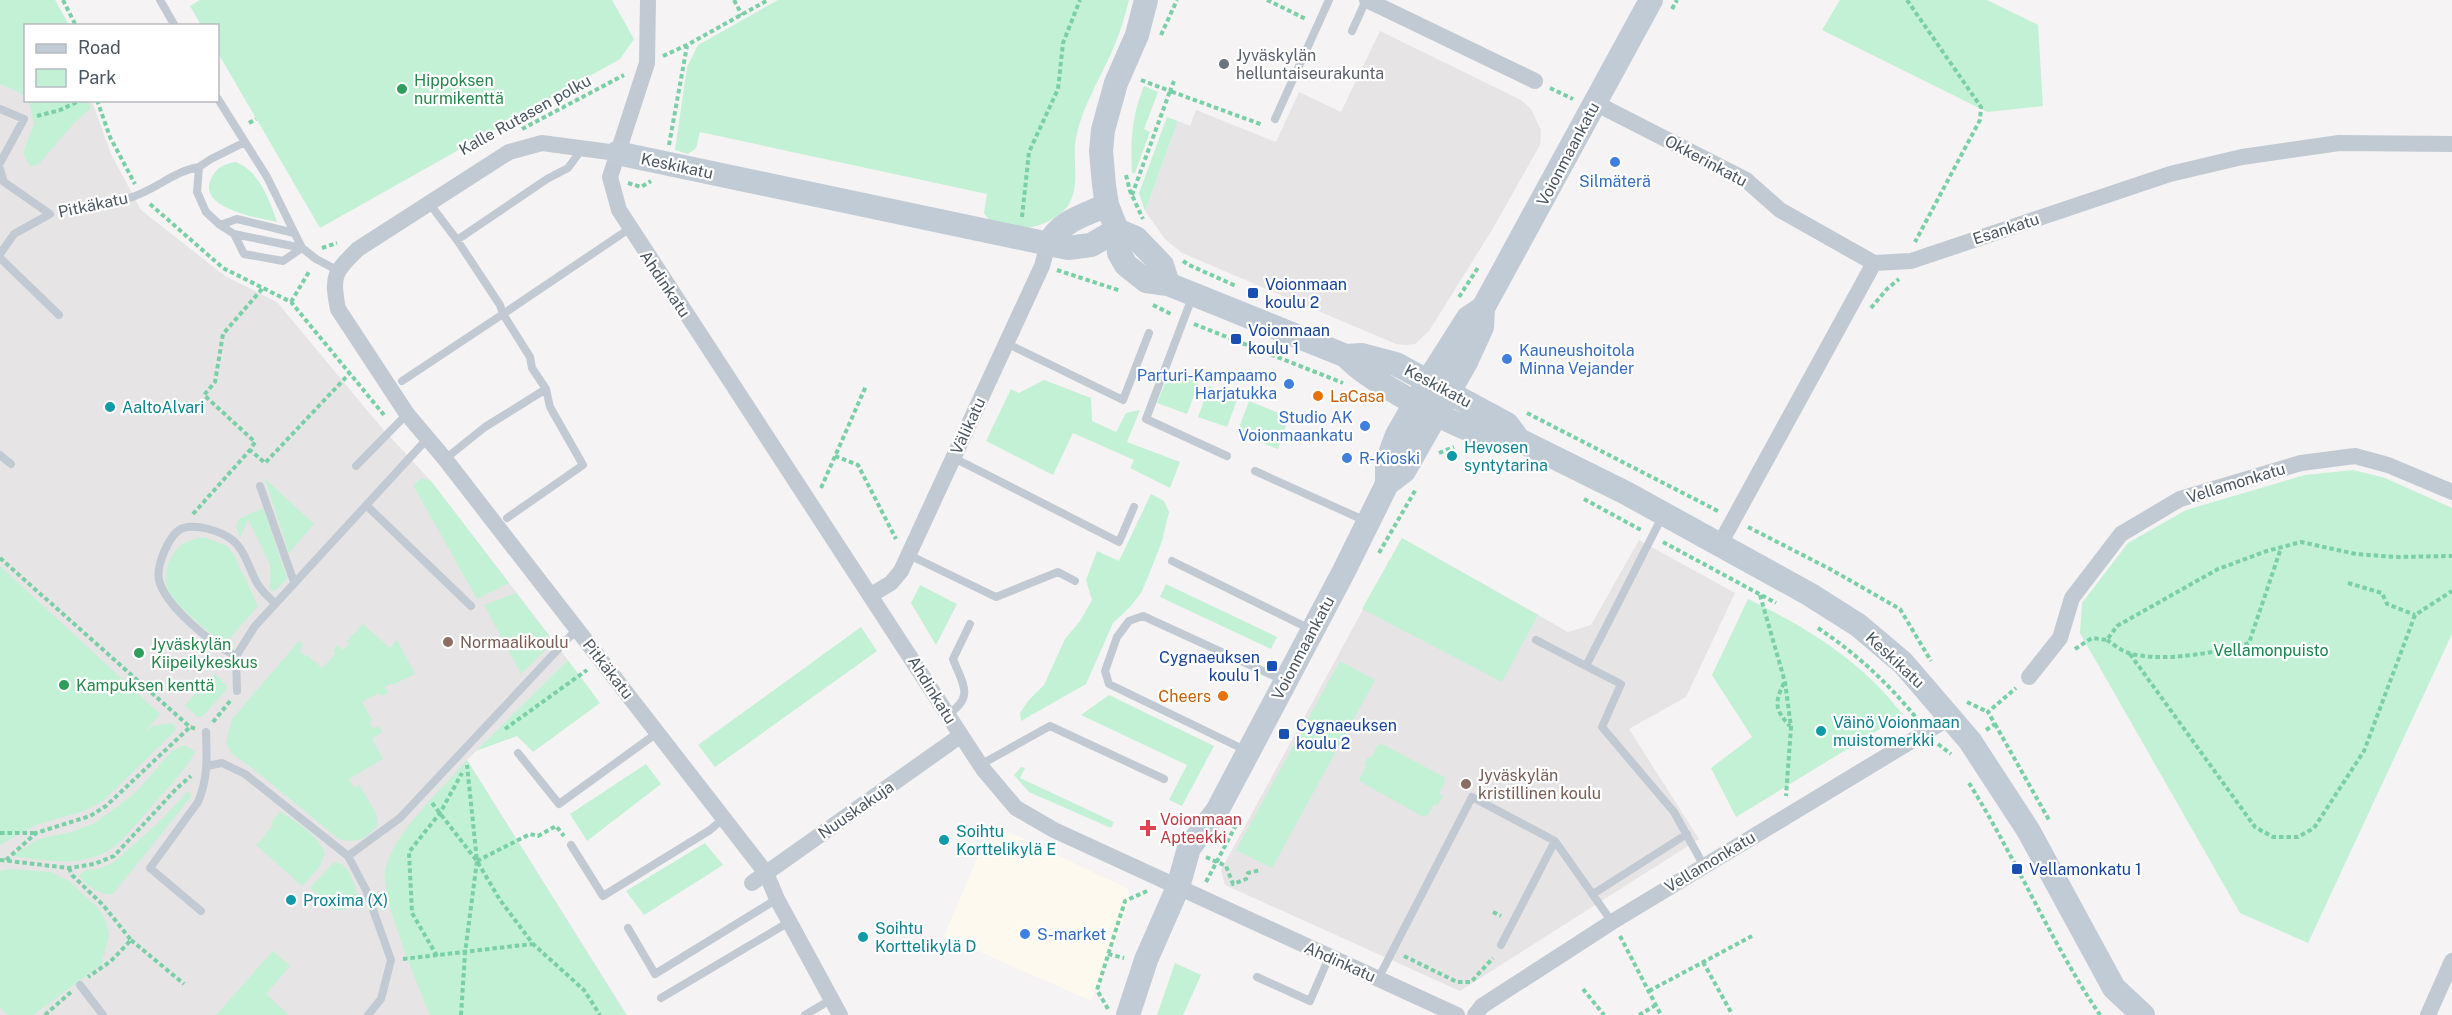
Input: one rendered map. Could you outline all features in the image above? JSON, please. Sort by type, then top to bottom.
[{"type":"street","points":[[610,177],[647,63],[648,0]]},
{"type":"street","name":"Keskikatu","points":[[1146,0],[1137,35],[1116,83],[1103,130],[1101,151],[1107,205],[1117,230],[1119,253],[1126,265],[1146,281],[1168,284],[1346,356],[1362,355],[1396,364],[1507,424],[1519,440],[1742,555],[1858,625],[1903,663],[1951,717],[1960,747],[2028,830],[2114,988],[2143,1015]]},
{"type":"street","points":[[1367,0],[1536,81]]},
{"type":"street","name":"Voionmaankatu","points":[[1128,1015],[1146,960],[1178,887],[1204,856],[1227,817],[1248,752],[1387,484],[1404,471],[1449,392],[1482,327],[1483,308],[1582,97],[1651,0]]},
{"type":"street","name":"Okkerinkatu","points":[[1582,97],[1746,180],[1780,210],[1874,263]]},
{"type":"street","name":"Keskikatu","points":[[337,270],[358,249],[509,152],[542,143],[617,153],[1022,239],[1045,255],[1068,248],[1091,245],[1117,230]]},
{"type":"street","name":"Esankatu","points":[[1874,263],[1911,261],[2170,174],[2242,157],[2339,143],[2452,144]]},
{"type":"street","name":"Ahdinkatu","points":[[610,177],[619,210],[629,229],[871,595],[960,736],[980,765],[1016,808],[1033,819],[1203,899],[1457,1015]]},
{"type":"street","points":[[1045,255],[1056,231],[1065,223],[1107,205]]},
{"type":"street","name":"Välikatu","points":[[871,595],[891,583],[901,571],[1045,255]]},
{"type":"street","points":[[1720,544],[1874,263]]},
{"type":"street","name":"Pitkäkatu","points":[[337,270],[334,291],[338,309],[407,414],[445,459],[724,818],[759,878],[777,899],[840,1015]]},
{"type":"street","name":"Voionmaankatu","points":[[1387,484],[1387,462],[1397,435],[1468,318],[1483,308]]},
{"type":"street","name":"Keskikatu","points":[[1346,356],[1357,368],[1437,414],[1498,440],[1519,440]]},
{"type":"street","name":"Vellamonkatu","points":[[2029,677],[2060,638],[2072,598],[2121,534],[2180,499],[2301,463],[2355,456],[2388,465],[2452,492]]},
{"type":"street","name":"Vellamonkatu","points":[[1475,1015],[1482,1006],[1612,922],[1926,730],[1951,717]]},
{"type":"street","name":"Nuuskakuja","points":[[759,878],[960,736]]},
{"type":"street","points":[[2428,1015],[2452,961]]},
{"type":"lane","points":[[160,0],[174,24]]},
{"type":"lane","points":[[1275,120],[1329,0]]},
{"type":"lane","points":[[1352,31],[1367,0]]},
{"type":"lane","points":[[219,101],[267,177],[302,248],[316,259],[337,270]]},
{"type":"lane","points":[[0,109],[24,119],[0,163]]},
{"type":"lane","name":"Pitkäkatu","points":[[129,198],[140,195],[184,170],[200,167],[245,142]]},
{"type":"lane","points":[[457,240],[547,179],[568,168],[582,149]]},
{"type":"lane","points":[[200,167],[197,192],[206,212],[220,225],[234,234],[302,248]]},
{"type":"lane","name":"Pitkäkatu","points":[[0,169],[4,182],[50,214]]},
{"type":"lane","points":[[429,203],[457,240],[500,305],[503,314],[530,357],[532,368],[546,389],[550,407],[583,465],[507,518]]},
{"type":"lane","points":[[50,214],[14,234],[0,256],[59,315]]},
{"type":"lane","points":[[220,225],[237,219],[294,232]]},
{"type":"lane","points":[[402,381],[629,229]]},
{"type":"lane","points":[[234,234],[244,254],[283,261],[302,248]]},
{"type":"lane","points":[[1193,295],[1146,419],[1227,456]]},
{"type":"lane","points":[[1006,342],[1123,400],[1149,333]]},
{"type":"lane","points":[[445,459],[485,427],[546,389]]},
{"type":"lane","points":[[356,466],[407,414]]},
{"type":"lane","points":[[237,691],[236,656],[255,626],[366,505],[430,441]]},
{"type":"lane","points":[[0,455],[11,464]]},
{"type":"lane","points":[[954,458],[1119,542],[1134,507]]},
{"type":"lane","points":[[1255,471],[1368,522]]},
{"type":"lane","points":[[260,486],[294,582]]},
{"type":"lane","points":[[366,505],[471,606]]},
{"type":"lane","points":[[1586,666],[1664,513]]},
{"type":"lane","points":[[236,656],[218,648],[169,600],[162,590],[159,578],[160,563],[175,534],[183,528],[208,529],[221,533],[233,541],[242,551],[258,584],[275,603]]},
{"type":"lane","points":[[909,555],[996,597],[1058,572],[1075,580]]},
{"type":"lane","points":[[1172,561],[1313,630]]},
{"type":"lane","points":[[1248,752],[1109,684],[1104,671],[1118,637],[1130,621],[1143,616],[1286,681]]},
{"type":"lane","points":[[947,715],[960,707],[965,696],[964,687],[953,659],[970,624]]},
{"type":"lane","points":[[348,856],[400,818],[577,629]]},
{"type":"lane","points":[[1536,640],[1621,684],[1602,727],[1674,812],[1704,866]]},
{"type":"lane","points":[[980,765],[1050,726],[1164,780]]},
{"type":"lane","points":[[201,911],[150,868],[198,802],[207,766],[206,732]]},
{"type":"lane","points":[[518,753],[559,804],[657,733]]},
{"type":"lane","points":[[207,766],[222,763],[244,774],[348,856],[366,890],[391,960],[381,999],[368,1015]]},
{"type":"lane","points":[[1378,979],[1472,797],[1555,841],[1612,922]]},
{"type":"lane","points":[[571,845],[603,896],[710,830],[724,818]]},
{"type":"lane","points":[[1593,894],[1687,834]]},
{"type":"lane","points":[[1501,945],[1555,841]]},
{"type":"lane","points":[[628,928],[655,974],[777,899]]},
{"type":"lane","points":[[661,998],[789,922]]},
{"type":"lane","points":[[1257,977],[1310,1001],[1329,957]]},
{"type":"lane","points":[[80,985],[103,1015]]},
{"type":"lane","points":[[805,1015],[832,999]]},
{"type":"path","points":[[63,0],[75,24]]},
{"type":"path","points":[[734,0],[742,15]]},
{"type":"path","name":"Kalle Rutasen polku","points":[[512,133],[647,63],[687,45],[768,0]]},
{"type":"path","points":[[1022,239],[1029,152],[1058,89],[1063,43],[1080,0]]},
{"type":"path","points":[[1158,40],[1177,0]]},
{"type":"path","points":[[1267,0],[1317,25]]},
{"type":"path","points":[[1865,316],[1887,289],[1910,272],[1912,247],[1980,120],[1982,107],[1907,0]]},
{"type":"path","points":[[610,177],[641,187],[651,181],[661,182],[687,45]]},
{"type":"path","points":[[1135,89],[1145,70]]},
{"type":"path","points":[[1140,80],[1262,126],[1275,120]]},
{"type":"path","points":[[1132,195],[1174,81]]},
{"type":"path","points":[[1536,81],[1582,97]]},
{"type":"path","points":[[1569,108],[1582,97]]},
{"type":"path","points":[[24,119],[60,110],[77,102]]},
{"type":"path","points":[[98,102],[110,137],[140,195],[178,231],[223,268],[291,302],[323,246],[342,240]]},
{"type":"path","points":[[249,123],[256,119]]},
{"type":"path","points":[[1125,172],[1143,219]]},
{"type":"path","name":"Pitkäkatu","points":[[50,214],[84,205],[129,198]]},
{"type":"path","points":[[1045,255],[1128,294]]},
{"type":"path","points":[[1454,305],[1485,257]]},
{"type":"path","points":[[1181,259],[1189,265],[1242,289]]},
{"type":"path","points":[[183,528],[202,502],[255,442],[204,395],[215,382],[223,334],[262,289]]},
{"type":"path","points":[[1149,303],[1182,319],[1345,384]]},
{"type":"path","points":[[250,450],[266,463],[349,374]]},
{"type":"path","points":[[820,492],[866,386]]},
{"type":"path","points":[[1435,456],[1458,446]]},
{"type":"path","points":[[835,456],[858,465],[896,539]]},
{"type":"path","points":[[1499,458],[1531,472]]},
{"type":"path","points":[[1375,562],[1420,482]]},
{"type":"path","points":[[1574,493],[1780,605]]},
{"type":"path","points":[[1728,578],[1742,555],[1756,518]]},
{"type":"path","points":[[2107,640],[2117,626],[2218,570],[2301,542],[2356,554],[2395,557],[2452,556]]},
{"type":"path","points":[[2130,654],[2187,655],[2223,651],[2249,643],[2282,547]]},
{"type":"path","points":[[0,558],[190,727],[206,732]]},
{"type":"path","points":[[2348,583],[2382,593],[2387,604],[2415,615]]},
{"type":"path","points":[[2065,655],[2092,638],[2107,640],[2130,654],[2255,827],[2273,837],[2298,837],[2314,828],[2364,750],[2415,615],[2452,591]]},
{"type":"path","points":[[1760,595],[1785,682],[1791,727],[1786,796]]},
{"type":"path","points":[[1809,622],[1846,647],[1889,685],[1938,744],[1960,747],[1995,724],[1988,712],[2029,677]]},
{"type":"path","points":[[500,732],[587,670]]},
{"type":"path","points":[[1785,682],[1777,697],[1779,715],[1791,727]]},
{"type":"path","points":[[0,833],[36,833],[90,816],[106,806],[190,727]]},
{"type":"path","points":[[1956,763],[1960,747]]},
{"type":"path","points":[[437,956],[412,913],[409,852],[440,813],[467,766],[475,757]]},
{"type":"path","points":[[0,860],[69,868],[94,864],[114,856],[187,778],[207,766]]},
{"type":"path","points":[[461,1015],[465,953],[477,861],[467,766]]},
{"type":"path","points":[[1968,780],[2100,1015]]},
{"type":"path","points":[[424,792],[477,861],[500,900],[533,944],[584,990],[600,1015]]},
{"type":"path","points":[[1203,899],[1208,887],[1206,881],[1216,862],[1227,817]]},
{"type":"path","points":[[477,861],[530,834],[538,836],[556,826],[571,845]]},
{"type":"path","points":[[6,860],[36,833]]},
{"type":"path","points":[[1216,862],[1226,866],[1233,884],[1246,879],[1248,873],[1261,870]]},
{"type":"path","points":[[69,868],[131,940],[184,984]]},
{"type":"path","points":[[1112,1015],[1097,990],[1125,902],[1148,891]]},
{"type":"path","points":[[1612,922],[1661,1015]]},
{"type":"path","points":[[1649,992],[1752,936]]},
{"type":"path","points":[[45,1015],[111,961],[131,940]]},
{"type":"path","points":[[391,960],[533,944]]},
{"type":"path","points":[[1393,950],[1457,982],[1471,982],[1493,958]]},
{"type":"path","points":[[1108,954],[1131,960]]},
{"type":"path","points":[[1703,962],[1732,1014]]},
{"type":"path","points":[[1583,989],[1604,1015]]},
{"type":"path","points":[[1639,1015],[1656,1005]]},
{"type":"shaded area","points":[[0,0],[55,0],[68,24],[24,24],[24,102],[92,102],[111,154],[141,210],[225,276],[277,302],[381,427],[431,481],[568,660],[467,760],[627,1015],[0,1015]]},
{"type":"shaded area","points":[[1380,31],[1521,100],[1531,109],[1541,130],[1540,145],[1492,230],[1429,331],[1415,344],[1406,345],[1396,344],[1182,253],[1165,239],[1145,211],[1178,121],[1190,126],[1196,110],[1276,142],[1299,92],[1341,112]]},
{"type":"shaded area","name":"Jyväskylän kristillinen koulu","points":[[1402,538],[1568,632],[1591,625],[1639,540],[1735,593],[1686,697],[1629,729],[1699,839],[1460,991],[1225,885],[1221,870]]},
{"type":"shaded area","points":[[992,824],[1128,889],[1130,902],[1091,1001],[944,936]]},
{"type":"green space","points":[[0,0],[55,0],[68,24],[24,24],[24,95],[0,84]]},
{"type":"green space","name":"Hippoksen nurmikenttä","points":[[200,0],[612,0],[634,39],[620,59],[320,228],[219,55],[219,24],[200,24],[190,6]]},
{"type":"green space","points":[[778,0],[1129,0],[1117,39],[1079,126],[1075,146],[1075,187],[1070,202],[1053,219],[1028,228],[1015,229],[1002,227],[992,222],[984,213],[987,194],[700,132],[696,148],[688,154],[675,150],[687,67],[698,45]]},
{"type":"green space","points":[[1840,0],[1987,0],[2038,25],[2043,106],[1987,112],[1822,30]]},
{"type":"green space","points":[[1144,86],[1158,92],[1144,129],[1150,132],[1135,173],[1132,173],[1133,129]]},
{"type":"green space","points":[[29,102],[89,102],[91,108],[74,123],[38,165],[30,166],[23,153],[34,124]]},
{"type":"green space","points":[[1167,117],[1178,121],[1145,211],[1139,193]]},
{"type":"green space","points":[[235,162],[250,171],[257,179],[267,196],[277,222],[231,210],[212,197],[209,188],[212,177],[222,166]]},
{"type":"green space","points":[[1170,371],[1199,382],[1187,414],[1157,403]]},
{"type":"green space","points":[[1044,380],[1091,398],[1092,421],[1116,432],[1126,413],[1140,410],[1127,442],[1180,462],[1170,488],[1130,468],[1134,460],[1073,433],[1053,475],[986,441],[1011,389],[1019,393]]},
{"type":"green space","points":[[1209,386],[1238,397],[1227,427],[1198,417]]},
{"type":"green space","points":[[1249,401],[1289,417],[1278,449],[1237,433]]},
{"type":"green space","name":"Vellamonpuisto","points":[[2353,470],[2385,478],[2452,508],[2452,634],[2308,943],[2240,913],[2080,633],[2082,603],[2128,543],[2186,510],[2305,475]]},
{"type":"green space","points":[[263,477],[314,524],[289,553],[266,482]]},
{"type":"green space","points":[[422,478],[431,481],[509,583],[477,599],[413,485]]},
{"type":"green space","points":[[1151,494],[1164,501],[1169,512],[1162,541],[1141,593],[1113,623],[1086,684],[1021,721],[1020,713],[1044,685],[1065,639],[1080,621],[1092,600],[1086,580],[1097,551],[1119,561]]},
{"type":"green space","points":[[263,508],[287,578],[276,590],[270,591],[270,565],[248,519],[240,538],[236,526],[239,519]]},
{"type":"green space","points":[[204,537],[227,546],[234,555],[258,606],[230,638],[219,641],[171,596],[166,583],[169,563],[176,550],[188,541]]},
{"type":"green space","points":[[1402,538],[1538,615],[1502,682],[1362,609]]},
{"type":"green space","name":"Kampuksen kenttä","points":[[0,566],[160,714],[145,732],[153,726],[173,723],[176,730],[103,801],[84,811],[36,825],[0,845]]},
{"type":"green space","points":[[1166,584],[1277,637],[1271,649],[1160,597]]},
{"type":"green space","points":[[920,585],[957,604],[936,645],[911,603]]},
{"type":"green space","points":[[516,593],[554,642],[521,674],[484,605]]},
{"type":"green space","points":[[1748,599],[1813,634],[1852,662],[1870,678],[1903,715],[1736,817],[1711,768],[1752,737],[1712,675]]},
{"type":"green space","points":[[363,624],[390,648],[397,640],[415,674],[385,687],[388,693],[382,696],[379,693],[362,702],[372,720],[369,722],[373,729],[379,726],[382,732],[372,738],[383,759],[349,779],[354,788],[359,785],[376,813],[378,825],[365,837],[351,841],[339,839],[231,753],[226,743],[232,719],[299,641],[303,645],[299,651],[322,668],[336,653],[333,650],[337,645],[343,650],[349,644],[347,641]]},
{"type":"green space","points":[[861,627],[877,651],[715,767],[698,745]]},
{"type":"green space","points":[[568,660],[600,703],[533,752],[517,736],[476,751]]},
{"type":"green space","points":[[1340,661],[1375,680],[1272,868],[1236,850]]},
{"type":"green space","points":[[215,674],[226,685],[226,690],[203,716],[197,717],[185,705]]},
{"type":"green space","points":[[1109,695],[1214,746],[1182,806],[1169,800],[1187,765],[1081,715]]},
{"type":"green space","points":[[1382,744],[1444,777],[1445,782],[1439,794],[1443,796],[1438,805],[1434,804],[1428,815],[1422,816],[1359,779],[1367,766],[1364,764],[1368,757],[1371,758],[1378,745]]},
{"type":"green space","points":[[185,745],[195,752],[185,767],[131,830],[109,850],[98,856],[74,861],[49,861],[12,856],[39,839],[71,832],[95,823],[135,793],[172,751]]},
{"type":"green space","points":[[467,760],[626,1015],[430,1015],[393,917],[385,878],[386,866],[400,837],[410,823]]},
{"type":"green space","points":[[646,764],[661,784],[587,841],[570,814]]},
{"type":"green space","points":[[1021,767],[1025,768],[1020,778],[1114,822],[1111,828],[1029,792],[1014,775]]},
{"type":"green space","points":[[187,792],[191,793],[190,798],[113,894],[99,892],[81,879],[79,875],[86,870],[99,869],[113,863],[158,823]]},
{"type":"green space","points":[[280,811],[311,834],[325,853],[320,866],[302,886],[255,844],[259,843],[273,825],[271,823]]},
{"type":"green space","points":[[705,843],[723,865],[644,915],[626,891]]},
{"type":"green space","points":[[334,862],[344,866],[348,871],[360,899],[348,909],[334,910],[310,888]]},
{"type":"green space","points":[[9,869],[51,872],[69,881],[99,909],[106,921],[109,935],[101,965],[33,1015],[7,1015],[0,1007],[0,871]]},
{"type":"green space","points":[[273,951],[290,966],[266,994],[289,1015],[216,1015]]},
{"type":"green space","points":[[1175,963],[1201,975],[1183,1015],[1157,1015]]},
{"type":"place","name":"Jyväskylän helluntaiseurakunta","points":[[1224,64]]},
{"type":"place","name":"Hippoksen nurmikenttä","points":[[402,89]]},
{"type":"place","name":"Silmäterä","points":[[1615,162]]},
{"type":"place","name":"Voionmaan koulu 2","points":[[1253,293]]},
{"type":"place","name":"Voionmaan koulu 1","points":[[1236,339]]},
{"type":"place","name":"Kauneushoitola Minna Vejander","points":[[1507,359]]},
{"type":"place","name":"Parturi-Kampaamo Harjatukka","points":[[1289,384]]},
{"type":"place","name":"LaCasa","points":[[1318,396]]},
{"type":"place","name":"AaltoAlvari","points":[[110,407]]},
{"type":"place","name":"Studio AK Voionmaankatu","points":[[1365,426]]},
{"type":"place","name":"Hevosen syntytarina","points":[[1452,456]]},
{"type":"place","name":"R-Kioski","points":[[1347,458]]},
{"type":"place","name":"Normaalikoulu","points":[[448,642]]},
{"type":"place","name":"Jyväskylän Kiipeilykeskus","points":[[139,653]]},
{"type":"place","name":"Cygnaeuksen koulu 1","points":[[1272,666]]},
{"type":"place","name":"Kampuksen kenttä","points":[[64,685]]},
{"type":"place","name":"Cheers","points":[[1223,696]]},
{"type":"place","name":"Väinö Voionmaan muistomerkki","points":[[1821,731]]},
{"type":"place","name":"Cygnaeuksen koulu 2","points":[[1284,734]]},
{"type":"place","name":"Jyväskylän kristillinen koulu","points":[[1466,784]]},
{"type":"place","name":"Voionmaan Apteekki","points":[[1148,828]]},
{"type":"place","name":"Soihtu Korttelikylä E","points":[[944,840]]},
{"type":"place","name":"Vellamonkatu 1","points":[[2017,869]]},
{"type":"place","name":"Proxima (X)","points":[[291,900]]},
{"type":"place","name":"S-market","points":[[1025,934]]},
{"type":"place","name":"Soihtu Korttelikylä D","points":[[863,937]]}]
